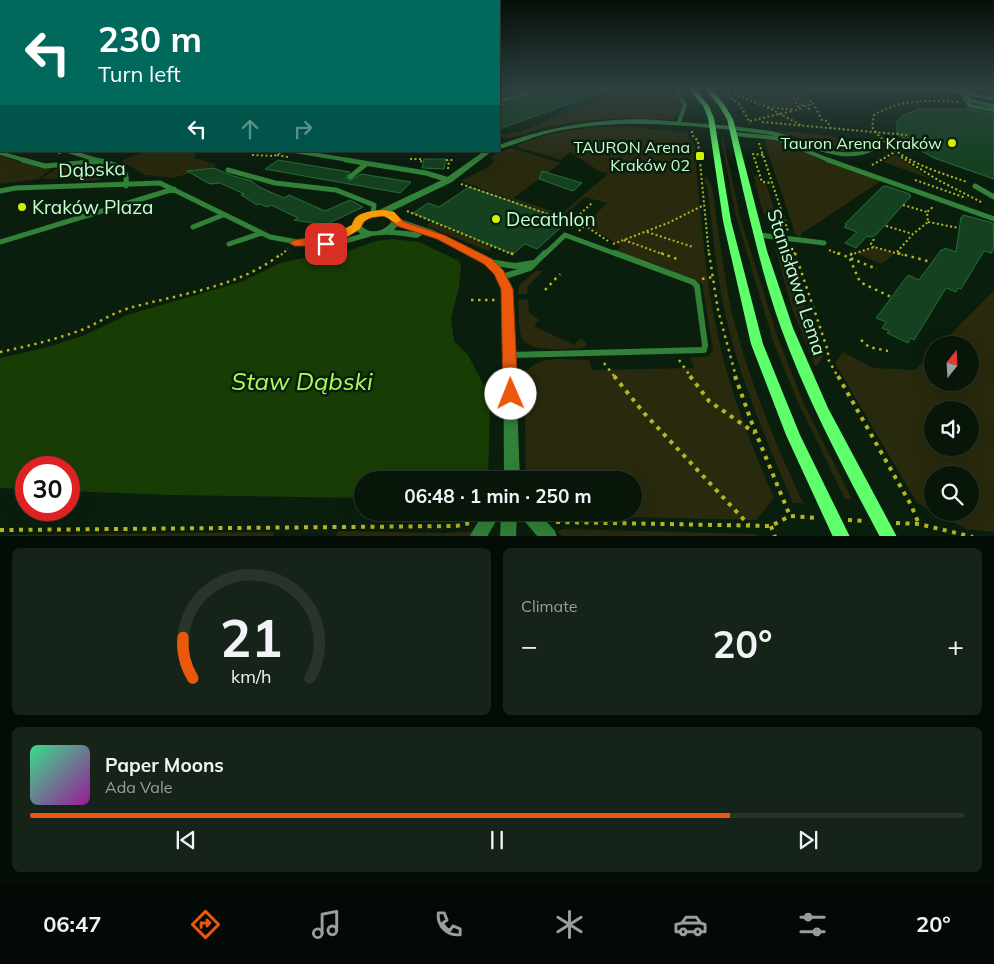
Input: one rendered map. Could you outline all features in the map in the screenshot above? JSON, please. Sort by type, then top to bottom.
[{"type":"main road","points":[[709,114],[727,221],[757,344],[793,435],[842,536]]},
{"type":"main road","name":"Stanisława Lema","points":[[727,114],[782,314],[802,365],[834,434],[889,536]]},
{"type":"street","points":[[501,144],[548,130],[637,120],[679,122],[712,129]]},
{"type":"street","points":[[604,123],[733,131]]},
{"type":"street","points":[[488,152],[449,180],[358,220],[357,227],[362,232],[370,234],[384,232],[405,233],[454,245],[488,257],[502,277],[508,297],[512,471]]},
{"type":"street","points":[[384,232],[391,229],[396,219],[425,192]]},
{"type":"street","points":[[377,213],[396,219],[406,226],[430,232],[454,245]]},
{"type":"street","points":[[508,536],[509,521]]},
{"type":"street","points":[[540,521],[552,529]]},
{"type":"lane","points":[[679,122],[682,114]]},
{"type":"lane","points":[[733,131],[796,142]]},
{"type":"lane","points":[[733,131],[776,134],[840,155],[861,155],[873,149]]},
{"type":"lane","points":[[775,138],[802,150],[994,219]]},
{"type":"lane","points":[[71,152],[102,161],[126,171],[128,176],[126,185]]},
{"type":"lane","points":[[300,152],[438,175],[449,180]]},
{"type":"lane","points":[[0,153],[45,166],[102,161]]},
{"type":"lane","points":[[350,177],[366,164]]},
{"type":"lane","points":[[228,170],[276,183],[336,190],[374,205],[377,213]]},
{"type":"lane","name":"Dąbska","points":[[0,191],[16,188],[160,183],[262,234],[295,243]]},
{"type":"lane","points":[[975,185],[988,196],[994,197]]},
{"type":"lane","points":[[0,242],[174,189]]},
{"type":"lane","points":[[193,227],[223,215]]},
{"type":"lane","points":[[295,243],[341,236],[357,227]]},
{"type":"lane","points":[[229,244],[262,234]]},
{"type":"lane","points":[[295,243],[314,245],[338,243],[370,234]]},
{"type":"lane","points":[[502,277],[530,268],[565,235],[696,284],[705,348],[700,351],[676,352],[510,355]]},
{"type":"lane","points":[[759,235],[825,246]]},
{"type":"lane","points":[[488,257],[515,266],[534,263]]},
{"type":"path","points":[[745,114],[749,121]]},
{"type":"path","points":[[749,121],[780,114]]},
{"type":"path","points":[[780,114],[803,126]]},
{"type":"path","points":[[819,114],[822,120],[827,120],[831,128]]},
{"type":"path","points":[[876,114],[872,121],[875,132],[895,152],[938,180],[986,204]]},
{"type":"path","points":[[749,121],[906,135]]},
{"type":"path","points":[[692,132],[692,135],[698,141],[704,204],[716,293],[724,334],[736,379],[756,434],[790,516]]},
{"type":"path","points":[[758,138],[789,235]]},
{"type":"path","points":[[252,155],[274,156],[281,152]]},
{"type":"path","points":[[872,165],[895,152]]},
{"type":"path","points":[[895,152],[975,185]]},
{"type":"path","points":[[763,154],[753,154],[762,182],[772,183]]},
{"type":"path","points":[[446,160],[455,160]]},
{"type":"path","points":[[866,163],[881,168]]},
{"type":"path","points":[[908,178],[962,196],[982,208]]},
{"type":"path","points":[[463,185],[571,222],[563,230]]},
{"type":"path","points":[[927,212],[941,201]]},
{"type":"path","points":[[593,202],[580,215],[589,221],[583,226],[612,243],[615,247],[610,252]]},
{"type":"path","points":[[612,243],[647,232],[704,204]]},
{"type":"path","points":[[903,205],[927,212]]},
{"type":"path","points":[[407,211],[518,257]]},
{"type":"path","points":[[927,212],[928,222]]},
{"type":"path","points":[[898,252],[913,234],[928,222],[959,228]]},
{"type":"path","points":[[886,226],[913,234]]},
{"type":"path","points":[[647,232],[693,247]]},
{"type":"path","points":[[874,239],[871,244],[874,246]]},
{"type":"path","points":[[623,240],[677,259]]},
{"type":"path","points":[[792,242],[828,351],[828,359],[911,504],[919,524]]},
{"type":"path","points":[[825,246],[877,269]]},
{"type":"path","points":[[849,257],[852,252],[874,246],[931,262]]},
{"type":"path","points":[[488,257],[495,247]]},
{"type":"path","points":[[0,352],[50,341],[86,328],[123,310],[203,289],[242,276],[273,261],[285,251]]},
{"type":"path","points":[[849,257],[860,282],[891,297]]},
{"type":"path","points":[[545,290],[560,274]]},
{"type":"path","points":[[471,300],[496,300]]},
{"type":"path","points":[[861,340],[869,347],[888,351]]},
{"type":"path","points":[[676,352],[682,366],[709,401],[756,434]]},
{"type":"path","points":[[609,369],[629,396],[697,470],[722,493],[749,525]]},
{"type":"path","points":[[552,529],[771,526],[790,516],[808,517]]},
{"type":"path","points":[[857,521],[865,522]]},
{"type":"path","points":[[900,523],[919,524],[961,536],[973,536]]},
{"type":"path","points":[[0,530],[456,526],[477,529]]},
{"type":"path","points":[[771,526],[775,536]]},
{"type":"shaded area","points":[[563,114],[678,114],[673,120],[623,118],[589,121],[539,129],[514,137],[500,136],[500,133],[507,135],[515,132],[518,133]]},
{"type":"shaded area","points":[[593,127],[630,127],[683,132],[688,134],[689,140],[694,143],[700,214],[717,332],[741,416],[774,498],[756,520],[642,517],[642,471],[526,471],[524,376],[536,364],[553,359],[562,359],[589,360],[592,370],[694,368],[690,358],[709,356],[713,349],[702,284],[692,278],[616,250],[620,248],[619,245],[587,226],[592,221],[590,220],[607,203],[585,197],[566,214],[587,222],[582,226],[461,181],[490,166],[494,161],[490,157],[510,148],[561,163],[513,198],[561,214],[608,174],[599,171],[570,152],[561,160],[520,148],[517,145],[550,134]]},
{"type":"shaded area","points":[[773,130],[831,136],[868,148],[857,152],[841,151]]},
{"type":"shaded area","points":[[723,138],[740,217],[778,338],[803,402],[852,499],[845,499],[797,400],[773,341],[736,216],[721,140]]},
{"type":"shaded area","points":[[766,139],[782,143],[881,181],[801,234],[801,237],[796,236],[764,141]]},
{"type":"shaded area","points":[[144,152],[196,152],[195,158],[219,165],[173,178],[145,175],[121,161]]},
{"type":"shaded area","points":[[894,155],[897,156],[931,179],[883,162]]},
{"type":"shaded area","points":[[0,156],[41,168],[53,168],[38,179],[0,184]]},
{"type":"shaded area","points":[[95,164],[115,172],[96,181],[75,180],[76,178],[41,179],[57,168]]},
{"type":"shaded area","points":[[758,175],[760,182],[766,183],[782,234],[770,226],[766,219],[754,177]]},
{"type":"shaded area","points":[[707,177],[712,186],[727,288],[740,344],[764,414],[803,503],[793,503],[755,412],[739,365],[726,317],[720,285],[707,186],[704,181]]},
{"type":"shaded area","points":[[431,222],[492,247],[488,251],[426,226]]},
{"type":"shaded area","points":[[784,241],[814,337],[823,356],[817,366],[815,366],[792,308],[775,248],[777,242]]},
{"type":"shaded area","points":[[874,248],[896,253],[881,264],[856,253]]},
{"type":"shaded area","points":[[536,271],[543,271],[528,286],[527,294],[517,294],[520,284]]},
{"type":"shaded area","points":[[994,290],[994,532],[966,529],[950,521],[979,521],[979,466],[924,466],[924,507],[917,503],[835,363],[843,352],[874,368],[915,370],[924,361],[924,391],[979,391],[979,336],[949,336]]},
{"type":"shaded area","points":[[528,299],[529,312],[539,320],[534,326],[574,345],[580,338],[586,342],[586,346],[581,348],[548,349],[531,346],[525,342],[520,332],[518,300]]},
{"type":"shaded area","points":[[562,529],[756,534],[758,536],[563,536],[557,532]]},
{"type":"shaded area","points":[[338,531],[446,533],[473,531],[469,536],[336,536]]},
{"type":"shaded area","points":[[274,532],[273,536],[0,536]]},
{"type":"water","name":"Staw Dąbski","points":[[392,239],[419,242],[459,261],[461,266],[459,287],[451,318],[454,341],[468,355],[490,397],[488,471],[354,471],[354,498],[169,495],[80,491],[80,456],[15,456],[15,489],[0,488],[0,358],[48,347],[85,335],[127,315],[241,282],[280,263],[342,253],[376,241]]},
{"type":"building","points":[[500,114],[541,114],[500,129]]},
{"type":"building","name":"Tauron Arena Kraków","points":[[907,114],[994,114],[994,179],[934,158],[913,146],[897,133],[897,122],[902,116]]},
{"type":"building","points":[[424,159],[446,159],[444,169],[422,168]]},
{"type":"building","points":[[278,160],[350,172],[346,177],[349,181],[361,174],[411,182],[400,193],[265,169]]},
{"type":"building","points":[[214,168],[252,181],[259,187],[284,198],[289,195],[325,211],[350,200],[363,207],[325,225],[294,220],[298,218],[271,205],[267,207],[260,204],[257,205],[241,195],[244,194],[220,183],[210,184],[187,171]]},
{"type":"building","points":[[542,171],[582,183],[573,191],[539,179]]},
{"type":"building","points":[[886,186],[911,196],[876,235],[867,236],[856,248],[845,243],[857,232],[844,227],[847,225],[845,224],[882,187]]},
{"type":"building","name":"Decathlon","points":[[469,187],[568,221],[537,249],[525,244],[513,254],[413,213],[428,203],[439,207]]},
{"type":"building","points":[[963,215],[993,223],[994,250],[992,250],[992,253],[984,251],[961,289],[958,288],[956,292],[946,288],[914,340],[911,338],[908,343],[887,333],[889,331],[882,328],[886,322],[876,318],[908,275],[919,280],[941,250],[945,248],[956,252],[961,217],[963,218]]},
{"type":"slow traffic","points":[[331,238],[341,236],[357,227],[358,220],[369,214],[390,214],[396,220]]},
{"type":"place","name":"Tauron Arena Kraków","points":[[952,143]]},
{"type":"place","name":"TAURON Arena Kraków 02","points":[[700,156]]},
{"type":"place","name":"Kraków Plaza","points":[[22,207]]},
{"type":"place","name":"Decathlon","points":[[496,219]]},
{"type":"route","points":[[326,244],[295,243],[341,236],[357,227],[358,220],[369,214],[390,214],[401,224],[430,232],[477,255],[492,265],[499,273],[507,289],[511,394]]}]
